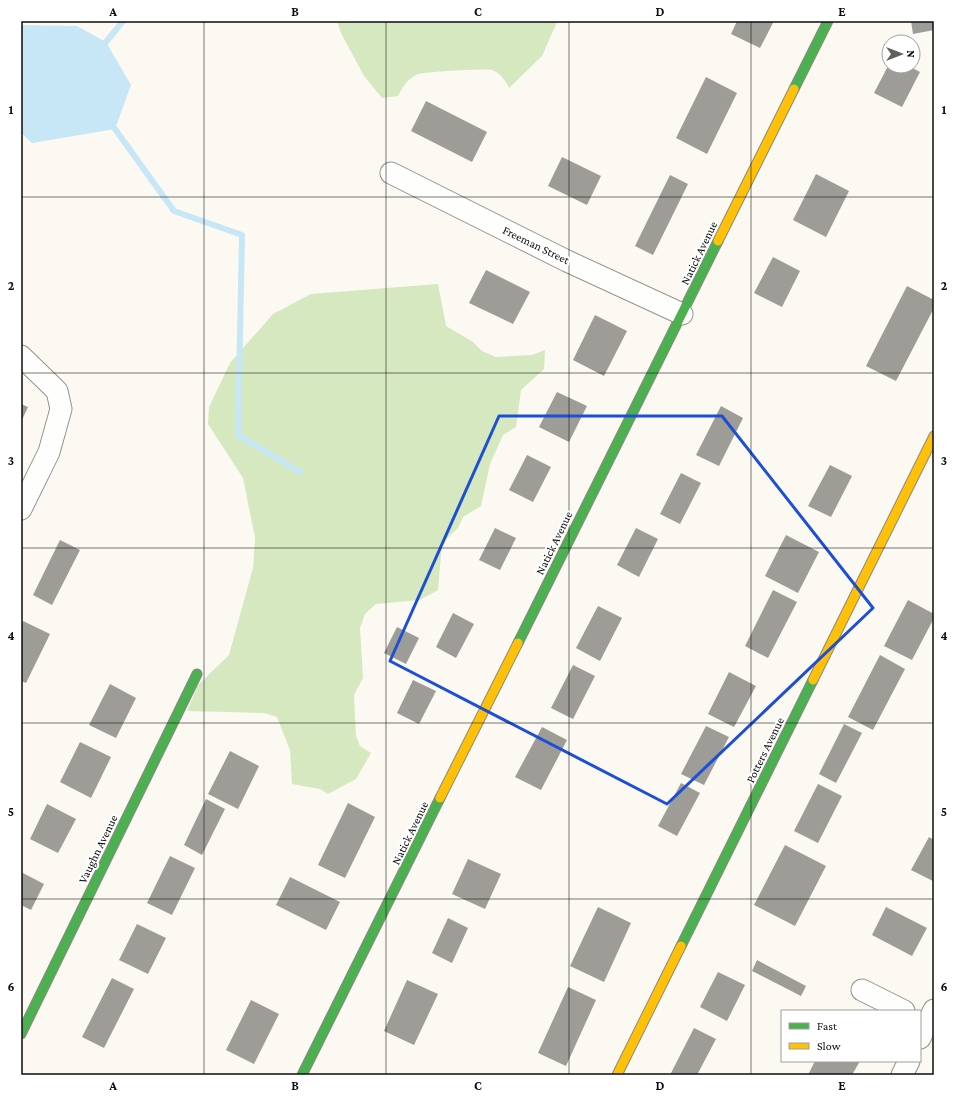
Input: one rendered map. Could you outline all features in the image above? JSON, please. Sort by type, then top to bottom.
[{"type":"street","name":"Natick Avenue","points":[[302,1075],[828,21]]},
{"type":"street","name":"Freeman Street","points":[[391,173],[567,261],[682,314]]},
{"type":"street","points":[[21,356],[57,391],[61,409],[49,452],[21,509]]},
{"type":"street","name":"Potters Avenue","points":[[617,1075],[931,449]]},
{"type":"street","name":"Vaughn Avenue","points":[[21,1034],[197,674]]},
{"type":"street","points":[[862,990],[902,1010]]},
{"type":"street","points":[[902,1075],[908,1062]]},
{"type":"highlighted area","points":[[499,416],[722,416],[873,608],[667,804],[390,661]]},
{"type":"green space","points":[[337,21],[557,22],[542,56],[509,88],[502,77],[492,70],[442,71],[418,74],[406,83],[398,96],[382,98],[364,76],[341,33]]},
{"type":"green space","points":[[438,284],[446,326],[473,342],[482,351],[496,357],[532,355],[545,350],[544,369],[521,390],[516,427],[503,435],[490,464],[481,506],[463,517],[458,528],[442,543],[438,590],[420,600],[376,604],[365,614],[360,628],[363,678],[354,695],[356,736],[360,746],[371,753],[356,779],[328,794],[320,789],[292,784],[290,750],[277,717],[264,713],[187,711],[198,685],[229,655],[253,568],[255,538],[243,478],[208,424],[209,407],[230,363],[273,314],[311,294]]},
{"type":"water","points":[[21,25],[77,26],[106,42],[131,85],[115,129],[32,143],[21,133]]},
{"type":"building","points":[[737,21],[774,21],[760,48],[731,34]]},
{"type":"building","points":[[911,21],[934,21],[934,30],[913,34]]},
{"type":"building","points":[[884,74],[919,74],[902,107],[874,93]]},
{"type":"building","points":[[706,77],[737,93],[707,154],[676,138]]},
{"type":"building","points":[[426,101],[487,132],[472,162],[411,131]]},
{"type":"building","points":[[562,157],[601,176],[587,205],[548,186]]},
{"type":"building","points":[[816,174],[849,191],[826,237],[793,220]]},
{"type":"building","points":[[670,175],[688,184],[653,255],[635,246]]},
{"type":"building","points":[[773,257],[800,271],[782,307],[754,293]]},
{"type":"building","points":[[486,270],[530,292],[513,324],[469,303]]},
{"type":"building","points":[[907,286],[934,300],[934,308],[896,381],[866,366]]},
{"type":"building","points":[[595,315],[627,331],[604,376],[573,360]]},
{"type":"building","points":[[557,392],[587,406],[569,442],[539,427]]},
{"type":"building","points":[[21,404],[28,407],[21,422]]},
{"type":"building","points":[[721,406],[743,418],[719,466],[696,455]]},
{"type":"building","points":[[527,455],[551,467],[533,502],[509,490]]},
{"type":"building","points":[[830,465],[852,476],[831,517],[808,506]]},
{"type":"building","points":[[681,473],[701,483],[680,524],[660,514]]},
{"type":"building","points":[[495,528],[516,538],[500,570],[479,560]]},
{"type":"building","points":[[636,528],[658,539],[639,577],[617,565]]},
{"type":"building","points":[[786,535],[819,552],[798,593],[765,576]]},
{"type":"building","points":[[60,540],[80,550],[52,605],[33,595]]},
{"type":"building","points":[[773,590],[797,602],[768,658],[745,646]]},
{"type":"building","points":[[908,600],[934,614],[934,618],[912,660],[884,646]]},
{"type":"building","points":[[598,606],[622,618],[600,661],[576,648]]},
{"type":"building","points":[[453,613],[474,624],[456,658],[436,647]]},
{"type":"building","points":[[23,621],[50,634],[26,683],[21,681],[21,626]]},
{"type":"building","points":[[397,627],[419,638],[406,664],[384,653]]},
{"type":"building","points":[[880,655],[905,669],[873,730],[848,717]]},
{"type":"building","points":[[573,665],[595,676],[573,719],[551,708]]},
{"type":"building","points":[[729,672],[756,686],[734,727],[708,714]]},
{"type":"building","points":[[413,680],[436,691],[419,724],[397,713]]},
{"type":"building","points":[[110,684],[136,698],[116,738],[89,725]]},
{"type":"building","points":[[844,724],[862,733],[836,783],[819,774]]},
{"type":"building","points":[[706,726],[729,737],[704,785],[681,774]]},
{"type":"building","points":[[542,727],[567,740],[541,790],[515,777]]},
{"type":"building","points":[[80,742],[111,757],[91,798],[60,782]]},
{"type":"building","points":[[230,751],[259,766],[238,809],[208,794]]},
{"type":"building","points":[[681,783],[700,793],[677,836],[658,826]]},
{"type":"building","points":[[818,784],[842,796],[818,843],[794,831]]},
{"type":"building","points":[[206,799],[225,809],[202,855],[184,845]]},
{"type":"building","points":[[348,803],[375,817],[345,878],[318,865]]},
{"type":"building","points":[[47,804],[76,819],[58,853],[30,839]]},
{"type":"building","points":[[929,837],[934,840],[933,881],[911,870]]},
{"type":"building","points":[[785,845],[826,866],[795,926],[754,905]]},
{"type":"building","points":[[170,856],[195,868],[172,915],[147,903]]},
{"type":"building","points":[[468,859],[501,874],[485,909],[452,894]]},
{"type":"building","points":[[21,872],[44,884],[31,910],[21,905]]},
{"type":"building","points":[[290,877],[340,902],[326,930],[276,905]]},
{"type":"building","points":[[598,907],[631,923],[604,982],[570,966]]},
{"type":"building","points":[[886,907],[927,928],[912,956],[872,935]]},
{"type":"building","points":[[448,918],[468,928],[452,963],[432,953]]},
{"type":"building","points":[[137,924],[166,938],[148,974],[119,960]]},
{"type":"building","points":[[757,960],[806,986],[801,996],[752,971]]},
{"type":"building","points":[[718,972],[745,985],[727,1021],[700,1007]]},
{"type":"building","points":[[112,978],[134,989],[104,1048],[82,1037]]},
{"type":"building","points":[[407,980],[438,994],[414,1045],[384,1031]]},
{"type":"building","points":[[568,987],[596,1000],[566,1066],[538,1053]]},
{"type":"building","points":[[251,1000],[279,1014],[254,1064],[226,1050]]},
{"type":"building","points":[[694,1028],[716,1039],[697,1075],[670,1075]]},
{"type":"building","points":[[814,1062],[859,1062],[852,1075],[808,1075]]},
{"type":"waterway","points":[[101,46],[123,21]]},
{"type":"waterway","points":[[109,124],[115,129],[174,211],[242,235],[238,435],[300,472]]},
{"type":"traffic: fast","points":[[794,89],[828,21]]},
{"type":"traffic: fast","points":[[518,643],[718,241]]},
{"type":"traffic: fast","points":[[21,1034],[197,674]]},
{"type":"traffic: fast","points":[[681,946],[813,680]]},
{"type":"traffic: fast","points":[[302,1075],[440,798]]},
{"type":"traffic: slow","points":[[718,241],[794,89]]},
{"type":"traffic: slow","points":[[813,680],[934,436]]},
{"type":"traffic: slow","points":[[440,798],[518,643]]},
{"type":"traffic: slow","points":[[617,1075],[681,946]]}]
